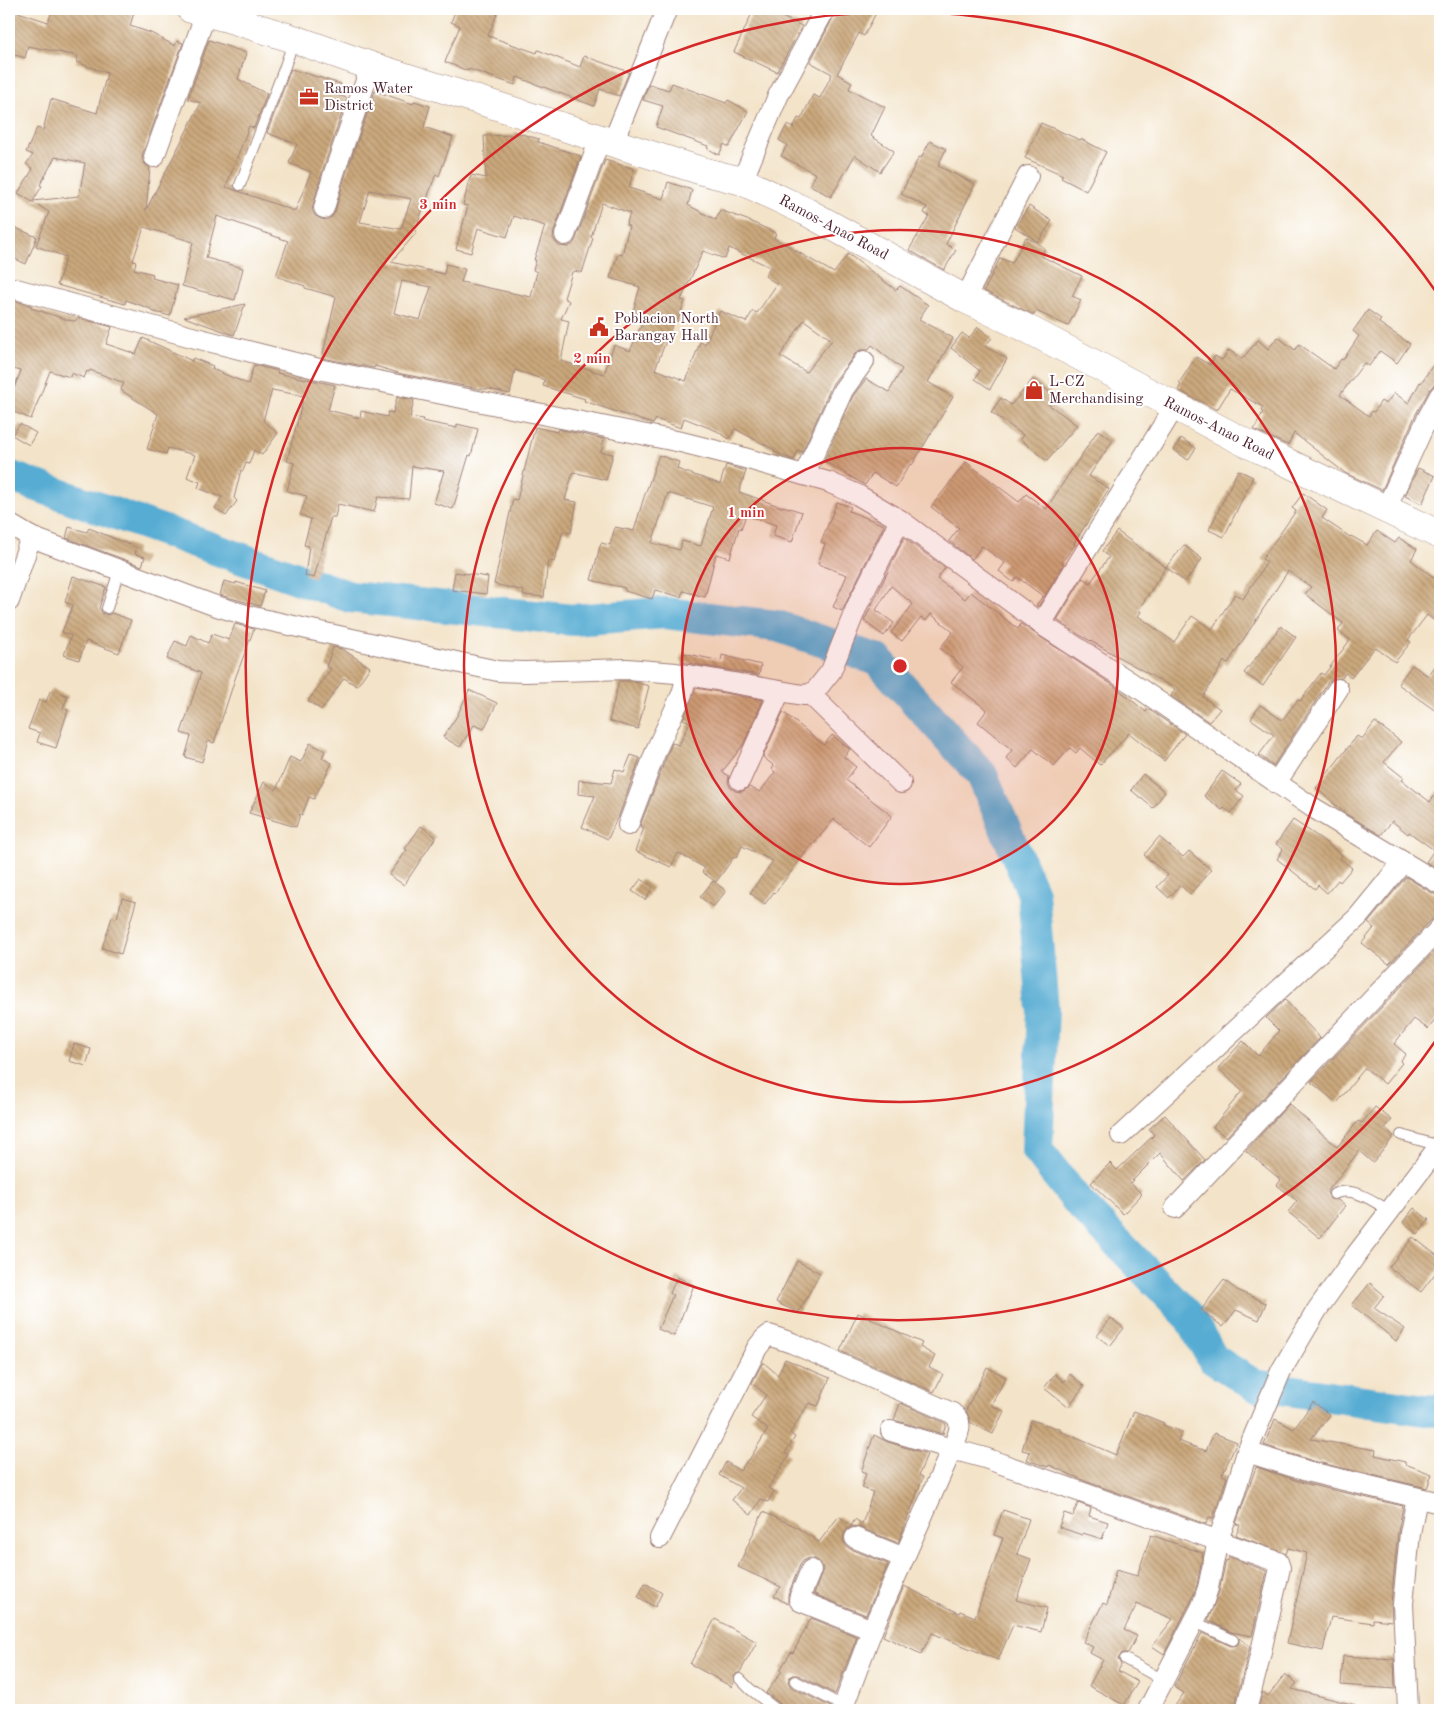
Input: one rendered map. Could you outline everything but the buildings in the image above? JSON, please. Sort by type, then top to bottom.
[{"type":"main road","name":"Ramos-Anao Road","points":[[214,12],[371,66],[702,171],[742,181],[805,211],[965,298],[1240,440],[1440,535]]},
{"type":"street","points":[[565,235],[667,9]]},
{"type":"street","points":[[742,181],[778,96],[824,9]]},
{"type":"street","points":[[154,157],[214,12]]},
{"type":"street","points":[[324,208],[334,173],[371,66]]},
{"type":"street","points":[[965,298],[1028,176]]},
{"type":"street","points":[[9,287],[322,370],[681,442],[828,482],[858,495],[900,520],[1041,624],[1133,684],[1276,783],[1312,807],[1440,884]]},
{"type":"street","points":[[804,474],[843,390],[864,361]]},
{"type":"street","points":[[1386,509],[1440,395]]},
{"type":"street","points":[[1041,624],[1175,406]]},
{"type":"street","points":[[9,524],[30,537],[213,605],[253,617],[498,671],[559,672],[627,669],[687,675],[803,695],[810,694],[824,682],[831,671],[844,636],[900,520]]},
{"type":"street","points":[[9,601],[30,537]]},
{"type":"street","points":[[628,825],[656,748],[682,694],[687,675]]},
{"type":"street","points":[[1276,783],[1338,689]]},
{"type":"street","points":[[740,780],[780,691]]},
{"type":"street","points":[[810,694],[901,783]]},
{"type":"street","points":[[1121,1135],[1358,917],[1404,862]]},
{"type":"street","points":[[1175,1208],[1440,928]]},
{"type":"street","points":[[1148,1710],[1202,1606],[1208,1588],[1218,1540],[1250,1443],[1281,1372],[1317,1310],[1440,1146]]},
{"type":"street","points":[[660,1538],[757,1348],[764,1338],[769,1335],[792,1343],[957,1417],[960,1429],[872,1630],[842,1708]]},
{"type":"street","points":[[891,1431],[985,1458],[1278,1562],[1280,1564],[1246,1710]]},
{"type":"street","points":[[1250,1443],[1310,1472],[1440,1503]]},
{"type":"street","points":[[1408,1710],[1403,1604],[1410,1533],[1417,1498]]},
{"type":"street","points":[[855,1538],[904,1558]]},
{"type":"street","points":[[811,1570],[800,1596],[800,1602],[872,1630]]},
{"type":"lane","points":[[240,185],[294,39]]},
{"type":"lane","points":[[107,608],[119,571]]},
{"type":"lane","points":[[1400,1135],[1440,1146]]},
{"type":"lane","points":[[1334,1194],[1343,1190],[1352,1191],[1390,1211]]},
{"type":"lane","points":[[1194,1621],[1233,1640]]},
{"type":"lane","points":[[1125,1659],[1163,1680]]},
{"type":"lane","points":[[740,1679],[777,1710]]},
{"type":"lane","points":[[795,1681],[842,1708]]},
{"type":"waterway","points":[[9,476],[350,597],[573,620],[665,613],[777,626],[878,660],[982,775],[1033,893],[1043,1009],[1037,1150],[1079,1203],[1188,1315],[1213,1359],[1254,1385],[1440,1411]]},
{"type":"place","name":"Ramos Water District","points":[[309,97]]},
{"type":"place","name":"Poblacion North Barangay Hall","points":[[599,327]]},
{"type":"place","name":"L-CZ Merchandising","points":[[1034,390]]}]
